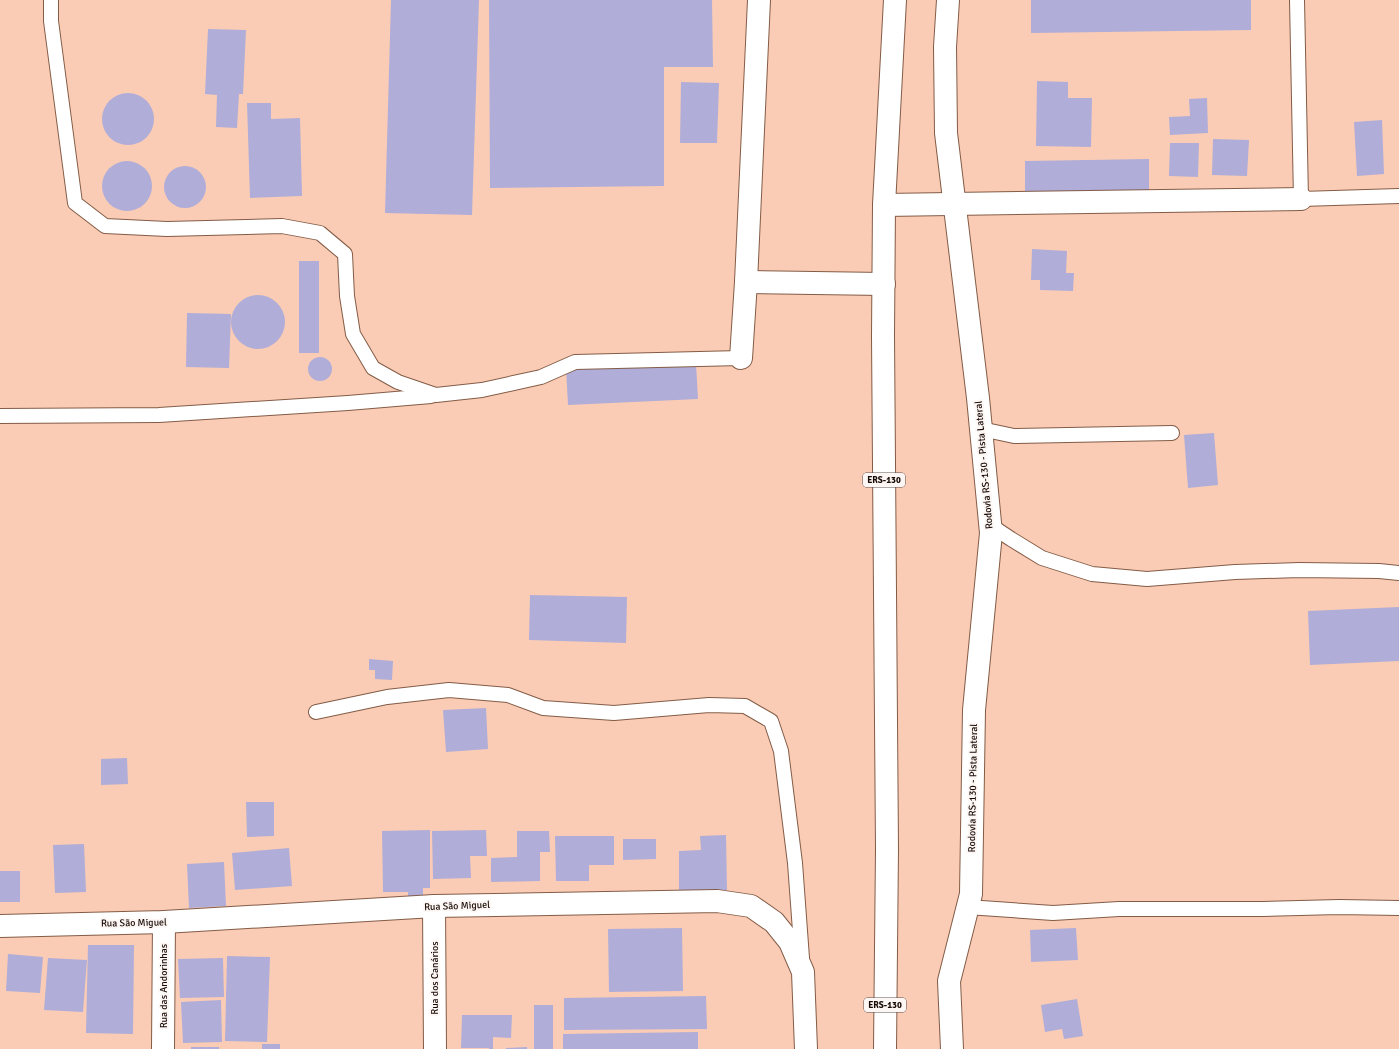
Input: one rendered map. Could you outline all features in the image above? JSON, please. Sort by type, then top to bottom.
[{"type":"street","points":[[741,358],[760,0]]},
{"type":"street","name":"ERS-130","points":[[885,1049],[887,849],[884,205],[895,0]]},
{"type":"street","name":"Rodovia RS-130 - Pista Lateral","points":[[948,0],[945,47],[946,133],[981,429],[991,533],[974,710],[971,894],[949,981],[952,1049]]},
{"type":"street","points":[[884,205],[1301,199]]},
{"type":"street","points":[[746,282],[884,284]]},
{"type":"street","name":"Rua São Miguel","points":[[0,926],[164,922],[434,906],[717,901],[751,906],[774,922],[790,942],[803,972],[806,1049]]},
{"type":"street","name":"Rua dos Canários","points":[[434,906],[435,1049]]},
{"type":"street","name":"Rua das Andorinhas","points":[[163,1049],[164,922]]},
{"type":"lane","points":[[51,0],[51,21],[75,203],[105,226],[168,229],[282,226],[320,233],[345,254],[347,296],[353,334],[373,368],[398,382],[436,395]]},
{"type":"lane","points":[[1297,0],[1301,199],[1399,196]]},
{"type":"lane","points":[[0,416],[160,415],[348,403],[482,390],[541,377],[574,362],[741,358]]},
{"type":"lane","points":[[981,429],[1014,436],[1172,433]]},
{"type":"lane","points":[[990,525],[1042,558],[1092,574],[1147,579],[1235,572],[1299,570],[1379,571],[1399,573]]},
{"type":"lane","points":[[316,712],[386,697],[449,690],[508,695],[543,708],[614,713],[709,705],[745,706],[771,721],[781,751],[795,863],[803,972]]},
{"type":"lane","points":[[967,907],[1053,913],[1119,909],[1263,909],[1339,907],[1399,908]]},
{"type":"building","points":[[391,0],[479,0],[472,215],[385,213]]},
{"type":"building","points":[[489,0],[712,0],[713,67],[664,67],[664,186],[490,188]]},
{"type":"building","points":[[1031,0],[1251,0],[1251,30],[1031,33]]},
{"type":"building","points":[[208,29],[246,30],[243,94],[239,94],[237,128],[216,127],[217,95],[205,94]]},
{"type":"building","points":[[1037,81],[1068,82],[1068,98],[1092,98],[1091,147],[1036,146]]},
{"type":"building","points":[[681,82],[719,83],[717,143],[680,143]]},
{"type":"building","points":[[128,93],[138,95],[146,101],[152,109],[154,119],[152,129],[146,137],[138,143],[128,145],[118,143],[110,137],[104,129],[102,119],[104,109],[110,101],[118,95]]},
{"type":"building","points":[[1207,98],[1208,133],[1170,135],[1169,117],[1190,116],[1189,99]]},
{"type":"building","points":[[247,103],[271,103],[271,119],[300,118],[302,196],[250,198]]},
{"type":"building","points":[[1382,120],[1384,174],[1357,176],[1354,122]]},
{"type":"building","points":[[1213,139],[1249,140],[1247,176],[1212,175]]},
{"type":"building","points":[[1170,143],[1199,143],[1198,177],[1169,176]]},
{"type":"building","points":[[1149,159],[1149,192],[1025,194],[1025,161]]},
{"type":"building","points":[[127,161],[141,165],[148,172],[152,186],[148,200],[141,207],[127,211],[113,207],[106,200],[102,186],[106,172],[113,165]]},
{"type":"building","points":[[181,166],[189,166],[200,172],[206,183],[206,191],[200,202],[189,208],[181,208],[170,202],[164,191],[164,183],[170,172]]},
{"type":"building","points":[[1032,249],[1067,251],[1066,273],[1074,273],[1073,291],[1040,290],[1040,280],[1031,280]]},
{"type":"building","points":[[299,261],[319,261],[319,353],[299,353]]},
{"type":"building","points":[[258,295],[268,297],[277,303],[283,312],[285,322],[283,332],[277,341],[268,347],[258,349],[248,347],[239,341],[233,332],[231,322],[233,312],[239,303],[248,297]]},
{"type":"building","points":[[187,313],[231,314],[229,368],[186,367]]},
{"type":"building","points":[[320,357],[329,360],[332,369],[329,378],[320,381],[311,378],[308,369],[311,360]]},
{"type":"building","points":[[696,363],[698,399],[568,405],[566,368]]},
{"type":"building","points":[[1214,433],[1218,485],[1188,488],[1184,435]]},
{"type":"building","points":[[530,595],[627,597],[626,643],[529,640]]},
{"type":"building","points":[[1399,607],[1399,661],[1310,665],[1308,611]]},
{"type":"building","points":[[369,659],[393,661],[392,680],[375,679],[375,670],[369,670]]},
{"type":"building","points":[[486,708],[488,749],[446,752],[443,710]]},
{"type":"building","points":[[127,758],[128,784],[101,785],[101,759]]},
{"type":"building","points":[[246,802],[274,802],[274,836],[247,837]]},
{"type":"building","points":[[430,830],[430,888],[423,888],[423,898],[408,898],[408,892],[383,892],[382,831]]},
{"type":"building","points":[[486,830],[487,856],[470,856],[471,878],[433,879],[432,831]]},
{"type":"building","points":[[517,831],[549,831],[550,852],[540,852],[540,881],[491,882],[491,858],[517,857]]},
{"type":"building","points":[[726,835],[727,890],[679,891],[679,851],[701,850],[700,836]]},
{"type":"building","points":[[555,836],[614,836],[614,865],[589,865],[589,881],[556,881]]},
{"type":"building","points":[[623,839],[656,839],[656,859],[623,860]]},
{"type":"building","points":[[84,844],[86,892],[55,893],[53,845]]},
{"type":"building","points":[[289,848],[292,886],[235,890],[232,853]]},
{"type":"building","points":[[224,862],[226,906],[189,908],[187,864]]},
{"type":"building","points":[[0,871],[20,871],[20,902],[0,902]]},
{"type":"building","points":[[682,928],[683,991],[609,992],[608,929]]},
{"type":"building","points":[[1076,928],[1078,960],[1031,962],[1030,930]]},
{"type":"building","points":[[88,945],[134,945],[133,1034],[86,1033]]},
{"type":"building","points":[[8,954],[43,957],[40,993],[6,991]]},
{"type":"building","points":[[227,956],[270,957],[267,1042],[225,1041]]},
{"type":"building","points":[[48,958],[87,960],[83,1012],[44,1010]]},
{"type":"building","points":[[223,958],[224,997],[180,998],[178,959]]},
{"type":"building","points":[[706,996],[707,1029],[564,1030],[564,998]]},
{"type":"building","points":[[1077,999],[1083,1036],[1064,1039],[1062,1029],[1045,1032],[1041,1005]]},
{"type":"building","points":[[221,1000],[222,1042],[183,1043],[181,1002]]},
{"type":"building","points":[[534,1005],[553,1005],[553,1049],[534,1049]]},
{"type":"building","points":[[462,1015],[512,1015],[511,1038],[493,1037],[493,1049],[461,1048]]},
{"type":"building","points":[[698,1032],[698,1049],[563,1049],[563,1034]]},
{"type":"building","points":[[262,1044],[280,1044],[280,1049],[262,1049]]},
{"type":"building","points":[[191,1047],[219,1047],[219,1049],[191,1049]]},
{"type":"building","points":[[527,1047],[527,1049],[506,1049],[506,1048]]}]
